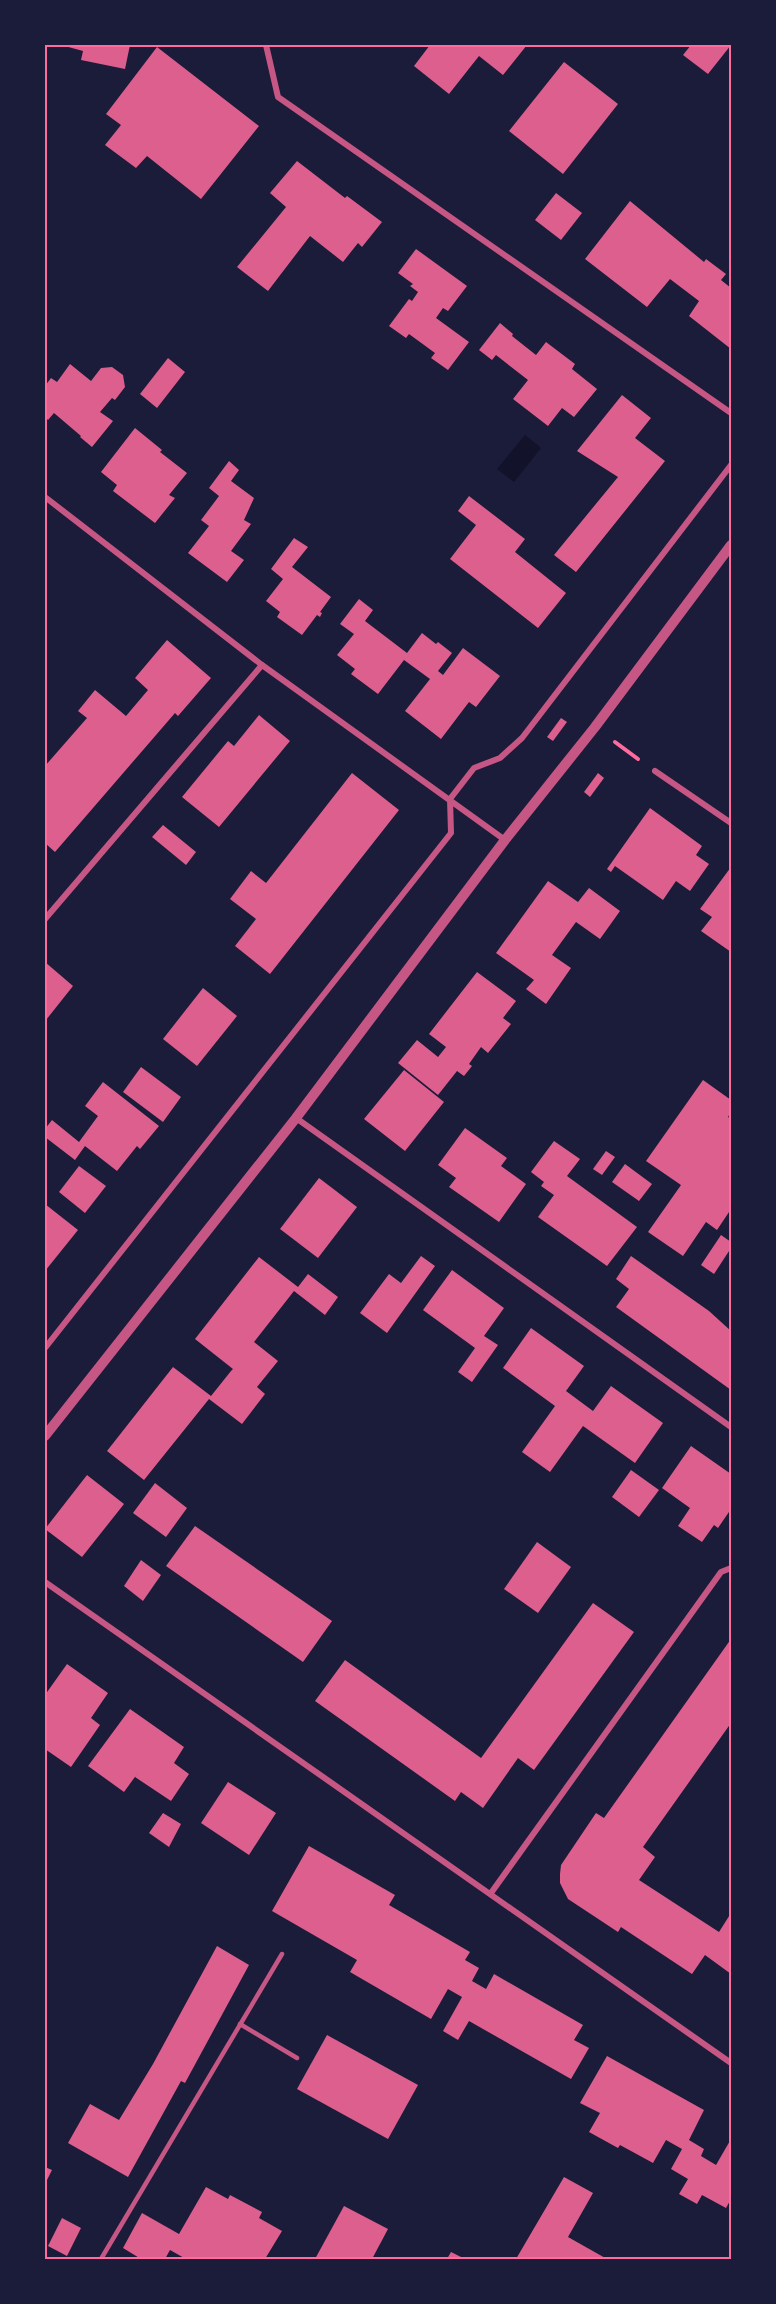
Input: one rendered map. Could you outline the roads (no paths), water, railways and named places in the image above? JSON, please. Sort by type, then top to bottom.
[{"type":"street","points":[[266,45],[278,97],[731,413]]},
{"type":"street","points":[[45,1348],[451,834],[450,800],[474,768],[500,758],[522,738],[731,465]]},
{"type":"street","points":[[45,497],[262,665],[505,840]]},
{"type":"street","points":[[45,1436],[296,1118],[505,840],[596,727],[731,545]]},
{"type":"street","points":[[45,919],[262,665]]},
{"type":"street","points":[[655,771],[731,823]]},
{"type":"street","points":[[296,1118],[731,1427]]},
{"type":"street","points":[[490,1893],[721,1572],[731,1568]]},
{"type":"street","points":[[45,1582],[731,2064]]},
{"type":"lane","points":[[100,2259],[282,1954]]},
{"type":"lane","points":[[240,2024],[297,2058]]}]
